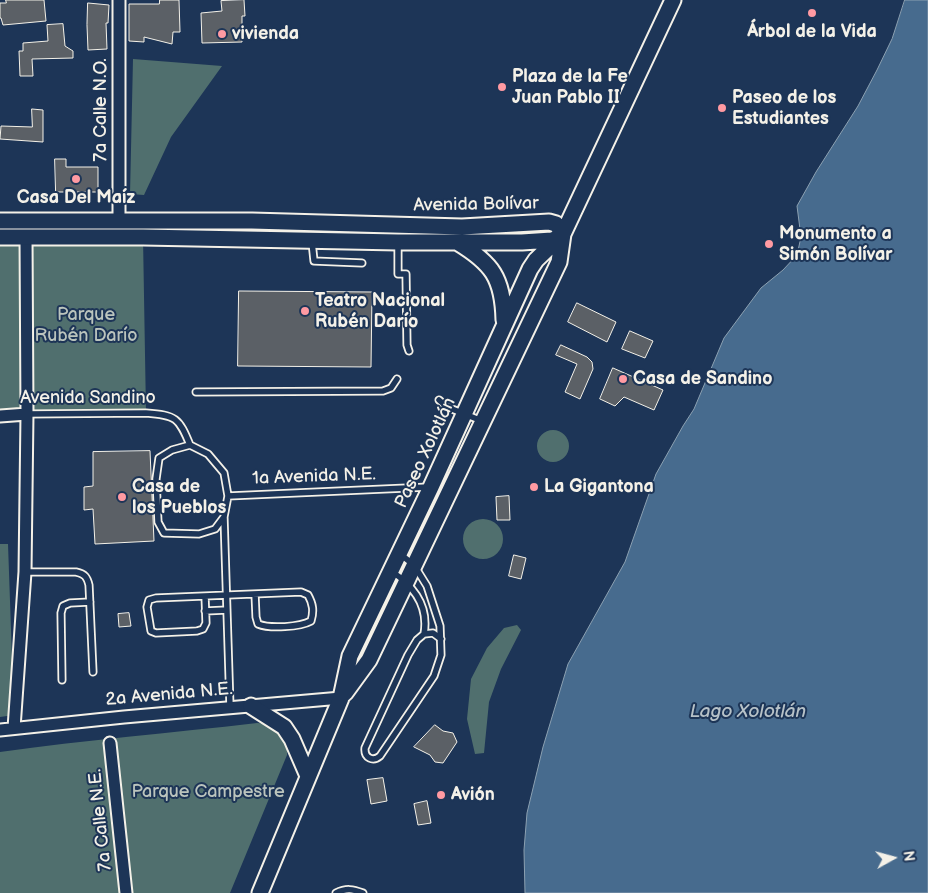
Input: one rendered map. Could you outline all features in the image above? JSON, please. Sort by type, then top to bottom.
[{"type":"street","name":"7a Calle N.O.","points":[[118,220],[120,0]]},
{"type":"street","name":"Paseo Xolotlán","points":[[260,893],[341,698],[350,656],[432,487],[530,269],[536,260],[562,234],[673,0]]},
{"type":"street","points":[[549,222],[557,221],[567,215],[580,198]]},
{"type":"street","name":"Avenida Bolívar","points":[[0,221],[260,221],[462,227],[549,222],[556,224],[562,234],[557,239],[552,240],[456,242],[143,237],[0,237]]},
{"type":"street","name":"Paseo Xolotlán","points":[[341,698],[369,660],[559,262],[562,234]]},
{"type":"street","points":[[14,728],[25,572],[28,414],[26,237]]},
{"type":"street","points":[[456,242],[478,256],[496,276],[503,297],[504,326]]},
{"type":"street","name":"Avenida Sandino","points":[[0,416],[28,414]]},
{"type":"street","name":"2a Avenida N.E.","points":[[0,730],[341,698]]},
{"type":"street","points":[[251,706],[284,727],[292,739],[308,776]]},
{"type":"street","name":"7a Calle N.E.","points":[[110,743],[126,893]]},
{"type":"lane","points":[[312,240],[314,261],[362,263]]},
{"type":"lane","points":[[398,242],[398,274],[406,274],[407,345],[409,351]]},
{"type":"lane","points":[[196,392],[383,391],[391,388],[397,379]]},
{"type":"lane","points":[[439,400],[447,407],[483,421]]},
{"type":"lane","name":"Avenida Sandino","points":[[28,414],[162,414],[174,418],[182,426],[190,445]]},
{"type":"lane","points":[[224,517],[215,529],[198,534],[164,533],[158,522],[156,479],[159,458],[172,450],[190,445],[208,454],[224,474],[228,496],[224,517],[230,707]]},
{"type":"lane","name":"1a Avenida N.E.","points":[[228,496],[432,487]]},
{"type":"lane","points":[[400,554],[414,565],[427,586],[438,618],[441,639],[438,666],[434,676],[380,756],[376,759],[367,757],[364,753],[364,748],[417,640],[424,634],[433,633],[441,639]]},
{"type":"lane","points":[[391,571],[406,581],[415,593],[423,609],[426,626],[424,634]]},
{"type":"lane","points":[[25,572],[76,572],[83,574],[87,578],[90,585],[93,672]]},
{"type":"lane","points":[[204,596],[206,623],[203,629],[156,633],[151,631],[149,625],[149,600],[156,598],[227,595],[255,594],[301,592],[308,595],[312,602],[313,613],[311,621],[304,624],[265,627],[258,624],[255,594]]},
{"type":"lane","points":[[62,680],[61,613],[63,606],[70,603],[90,602]]},
{"type":"lane","points":[[206,611],[227,610]]},
{"type":"lane","points":[[336,893],[345,889],[352,889],[363,893]]},
{"type":"green space","points":[[133,59],[222,66],[171,137],[144,195],[130,194]]},
{"type":"green space","name":"Parque Rubén Darío","points":[[0,237],[143,237],[146,413],[0,416]]},
{"type":"green space","points":[[553,430],[564,435],[569,446],[564,457],[553,462],[542,457],[537,446],[542,435]]},
{"type":"green space","points":[[483,519],[497,525],[503,539],[497,553],[483,559],[469,553],[463,539],[469,525]]},
{"type":"green space","points":[[0,544],[8,544],[14,715],[0,717]]},
{"type":"green space","points":[[517,625],[521,630],[501,669],[489,702],[484,753],[475,754],[467,719],[471,679],[487,648],[504,628]]},
{"type":"green space","name":"Parque Campestre","points":[[257,723],[272,724],[287,742],[287,755],[230,893],[0,893],[0,752]]},
{"type":"water","name":"Lago Xolotlán","points":[[905,0],[928,0],[928,893],[525,893],[524,850],[527,813],[543,747],[568,664],[625,562],[656,474],[694,409],[724,338],[761,288],[783,270],[797,255],[801,237],[797,206],[858,106],[877,70],[892,39]]},
{"type":"building","points":[[6,0],[44,0],[46,21],[3,25],[0,18],[0,3],[6,3]]},
{"type":"building","points":[[160,0],[179,0],[180,32],[173,32],[172,44],[144,37],[144,42],[129,41],[129,4],[159,4]]},
{"type":"building","points":[[244,0],[245,16],[242,16],[242,42],[202,43],[201,13],[222,11],[221,1]]},
{"type":"building","points":[[88,3],[109,5],[108,23],[106,23],[107,49],[88,50]]},
{"type":"building","points":[[63,24],[65,46],[73,51],[73,58],[32,59],[33,76],[20,76],[19,51],[23,51],[23,43],[48,41],[47,25]]},
{"type":"building","points":[[32,109],[43,110],[43,142],[0,139],[1,126],[32,127]]},
{"type":"building","points":[[55,159],[66,159],[66,167],[98,167],[98,192],[56,192]]},
{"type":"building","name":"Teatro Nacional Rubén Darío","points":[[239,291],[372,292],[371,367],[238,366]]},
{"type":"building","points":[[577,303],[616,322],[607,342],[568,322]]},
{"type":"building","points":[[630,331],[653,341],[645,358],[622,349]]},
{"type":"building","points":[[561,345],[587,357],[592,362],[593,369],[580,399],[565,392],[577,364],[556,355]]},
{"type":"building","name":"Casa de Sandino","points":[[613,368],[663,390],[654,410],[624,397],[615,406],[600,399]]},
{"type":"building","name":"Casa de los Pueblos","points":[[150,451],[154,541],[95,544],[93,509],[84,510],[84,487],[93,486],[93,452]]},
{"type":"building","points":[[509,496],[510,520],[497,520],[496,497]]},
{"type":"building","points":[[514,555],[526,558],[521,579],[509,576]]},
{"type":"building","points":[[129,613],[131,626],[119,627],[118,614]]},
{"type":"building","points":[[435,725],[443,731],[453,733],[457,742],[443,763],[435,762],[430,755],[414,747]]},
{"type":"building","points":[[383,778],[387,801],[371,804],[367,780]]},
{"type":"building","points":[[427,801],[431,823],[418,825],[414,804]]},
{"type":"place","name":"Árbol de la Vida","points":[[812,13]]},
{"type":"place","name":"vivienda","points":[[222,34]]},
{"type":"place","name":"Plaza de la Fe Juan Pablo II","points":[[502,87]]},
{"type":"place","name":"Paseo de los Estudiantes","points":[[722,108]]},
{"type":"place","name":"Casa Del Maíz","points":[[76,179]]},
{"type":"place","name":"Monumento a Simón Bolívar","points":[[769,244]]},
{"type":"place","name":"Teatro Nacional Rubén Darío","points":[[305,311]]},
{"type":"place","name":"Casa de Sandino","points":[[623,379]]},
{"type":"place","name":"La Gigantona","points":[[534,487]]},
{"type":"place","name":"Casa de los Pueblos","points":[[122,497]]},
{"type":"place","name":"Avión","points":[[441,795]]}]
